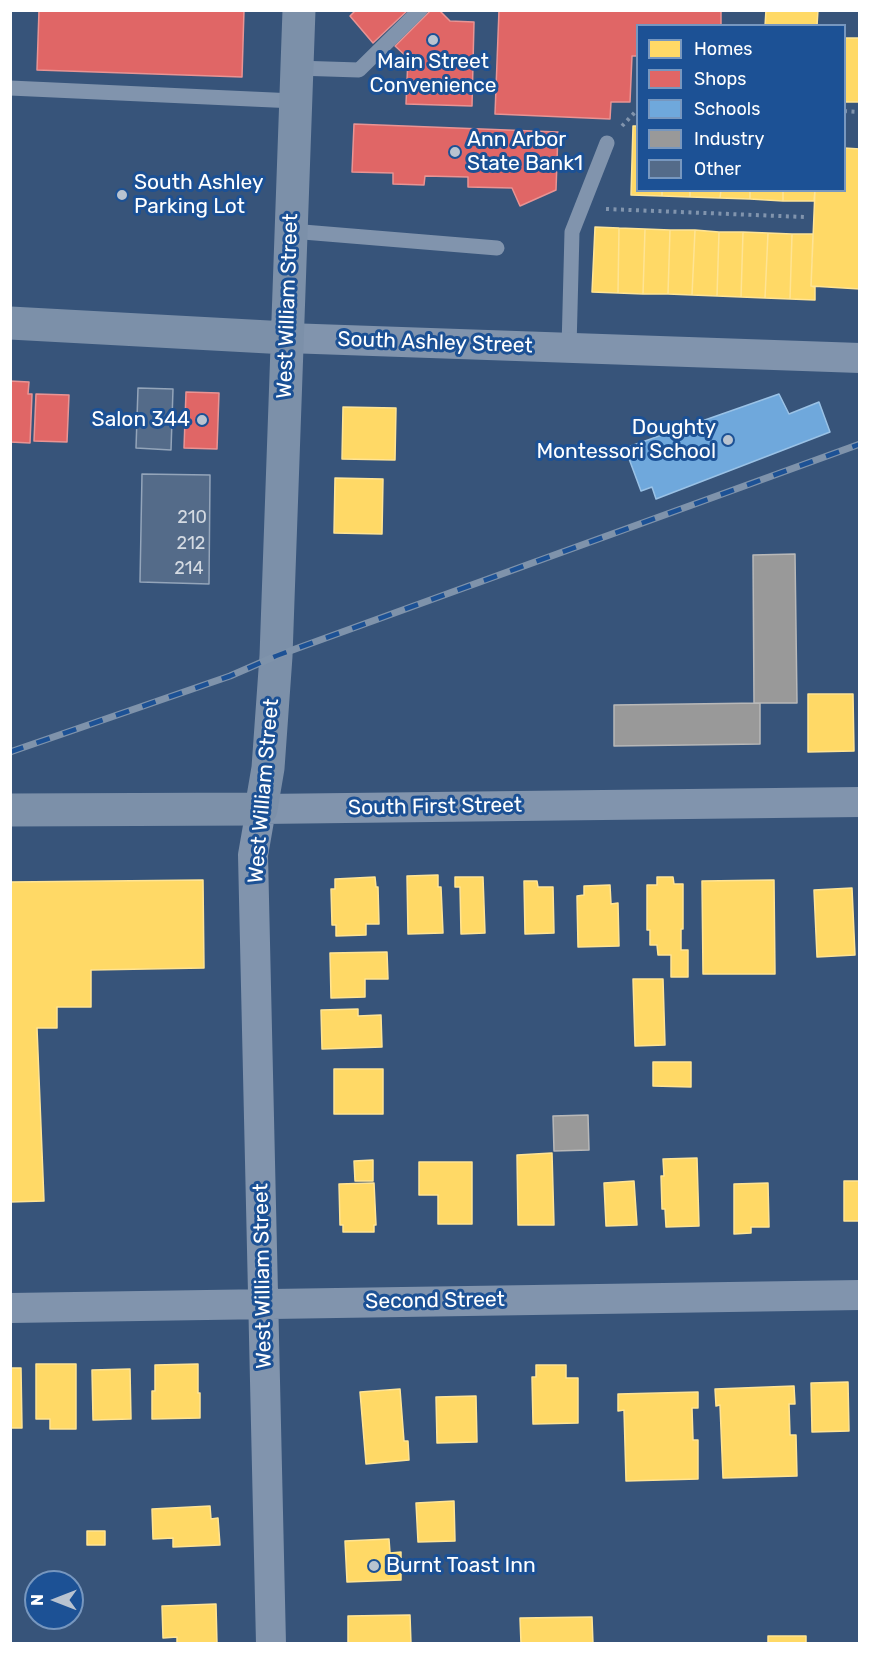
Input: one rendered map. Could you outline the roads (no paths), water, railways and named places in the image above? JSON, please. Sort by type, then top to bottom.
[{"type":"street","name":"West William Street","points":[[271,1644],[253,855],[268,768],[276,656],[299,10]]},
{"type":"street","name":"South Ashley Street","points":[[10,322],[287,338],[860,358]]},
{"type":"street","name":"South First Street","points":[[10,810],[860,802]]},
{"type":"street","name":"Second Street","points":[[10,1308],[860,1295]]},
{"type":"lane","points":[[296,68],[359,70],[420,10]]},
{"type":"lane","points":[[10,88],[295,101]]},
{"type":"lane","points":[[569,348],[572,232],[607,143]]},
{"type":"lane","points":[[291,231],[497,248]]},
{"type":"railway","points":[[10,752],[230,676],[276,656],[860,444]]},
{"type":"place","name":"Main Street Convenience","points":[[433,40]]},
{"type":"place","name":"Ann Arbor State Bank1","points":[[455,152]]},
{"type":"place","name":"South Ashley Parking Lot","points":[[122,195]]},
{"type":"place","name":"Salon 344","points":[[202,420]]},
{"type":"place","name":"Doughty Montessori School","points":[[728,440]]},
{"type":"place","name":"Burnt Toast Inn","points":[[374,1566]]}]
